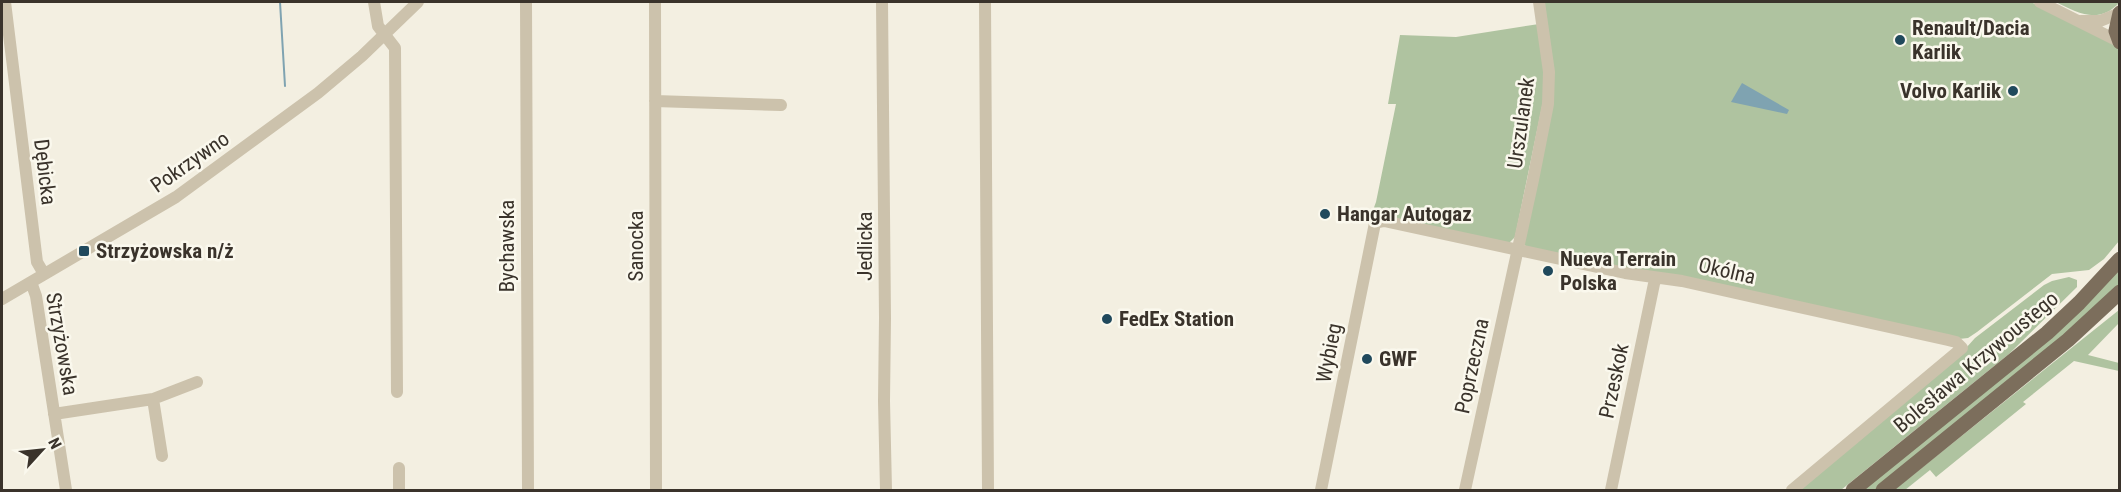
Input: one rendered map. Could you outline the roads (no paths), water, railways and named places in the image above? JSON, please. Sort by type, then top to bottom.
[{"type":"main road","points":[[2119,41],[2116,27],[2120,13]]},
{"type":"main road","name":"Bolesława Krzywoustego","points":[[1853,490],[2047,333],[2120,259]]},
{"type":"main road","name":"Bolesława Krzywoustego","points":[[1882,490],[2068,340],[2120,292]]},
{"type":"street","name":"Dębicka","points":[[5,2],[37,262],[44,274]]},
{"type":"street","points":[[374,2],[376,21],[396,48],[397,392]]},
{"type":"street","name":"Pokrzywno","points":[[2,299],[190,188],[318,93],[418,2]]},
{"type":"street","name":"Bychawska","points":[[526,2],[528,490]]},
{"type":"street","name":"Sanocka","points":[[655,2],[656,490]]},
{"type":"street","name":"Jedlicka","points":[[882,2],[886,490]]},
{"type":"street","points":[[985,2],[988,490]]},
{"type":"street","name":"Urszulanek","points":[[1517,249],[1548,98],[1548,65],[1539,2]]},
{"type":"street","points":[[2040,2],[2119,41]]},
{"type":"street","points":[[2076,20],[2100,21],[2120,13]]},
{"type":"street","points":[[655,101],[781,105]]},
{"type":"street","name":"Okólna","points":[[1375,223],[1384,221],[1655,279],[1682,280],[1956,342],[1962,348]]},
{"type":"street","name":"Wybieg","points":[[1321,490],[1375,223]]},
{"type":"street","name":"Poprzeczna","points":[[1465,490],[1517,249]]},
{"type":"street","name":"Przeskok","points":[[1611,490],[1655,279]]},
{"type":"street","name":"Strzyżowska","points":[[31,282],[36,296],[66,490]]},
{"type":"street","name":"Bolesława Krzywoustego","points":[[1792,490],[1962,348]]},
{"type":"street","name":"Strzyżowska","points":[[54,414],[153,399],[197,382]]},
{"type":"street","points":[[153,399],[162,456]]},
{"type":"street","points":[[399,468],[399,490]]},
{"type":"water","points":[[1742,83],[1789,110],[1787,114],[1731,102]]},
{"type":"waterway","points":[[280,2],[285,86]]},
{"type":"place","name":"Renault/Dacia Karlik","points":[[1900,40]]},
{"type":"place","name":"Volvo Karlik","points":[[2013,91]]},
{"type":"place","name":"Hangar Autogaz","points":[[1325,214]]},
{"type":"place","name":"Strzyżowska n/ż","points":[[84,251]]},
{"type":"place","name":"Nueva Terrain Polska","points":[[1548,271]]},
{"type":"place","name":"FedEx Station","points":[[1107,319]]},
{"type":"place","name":"GWF","points":[[1367,359]]}]
